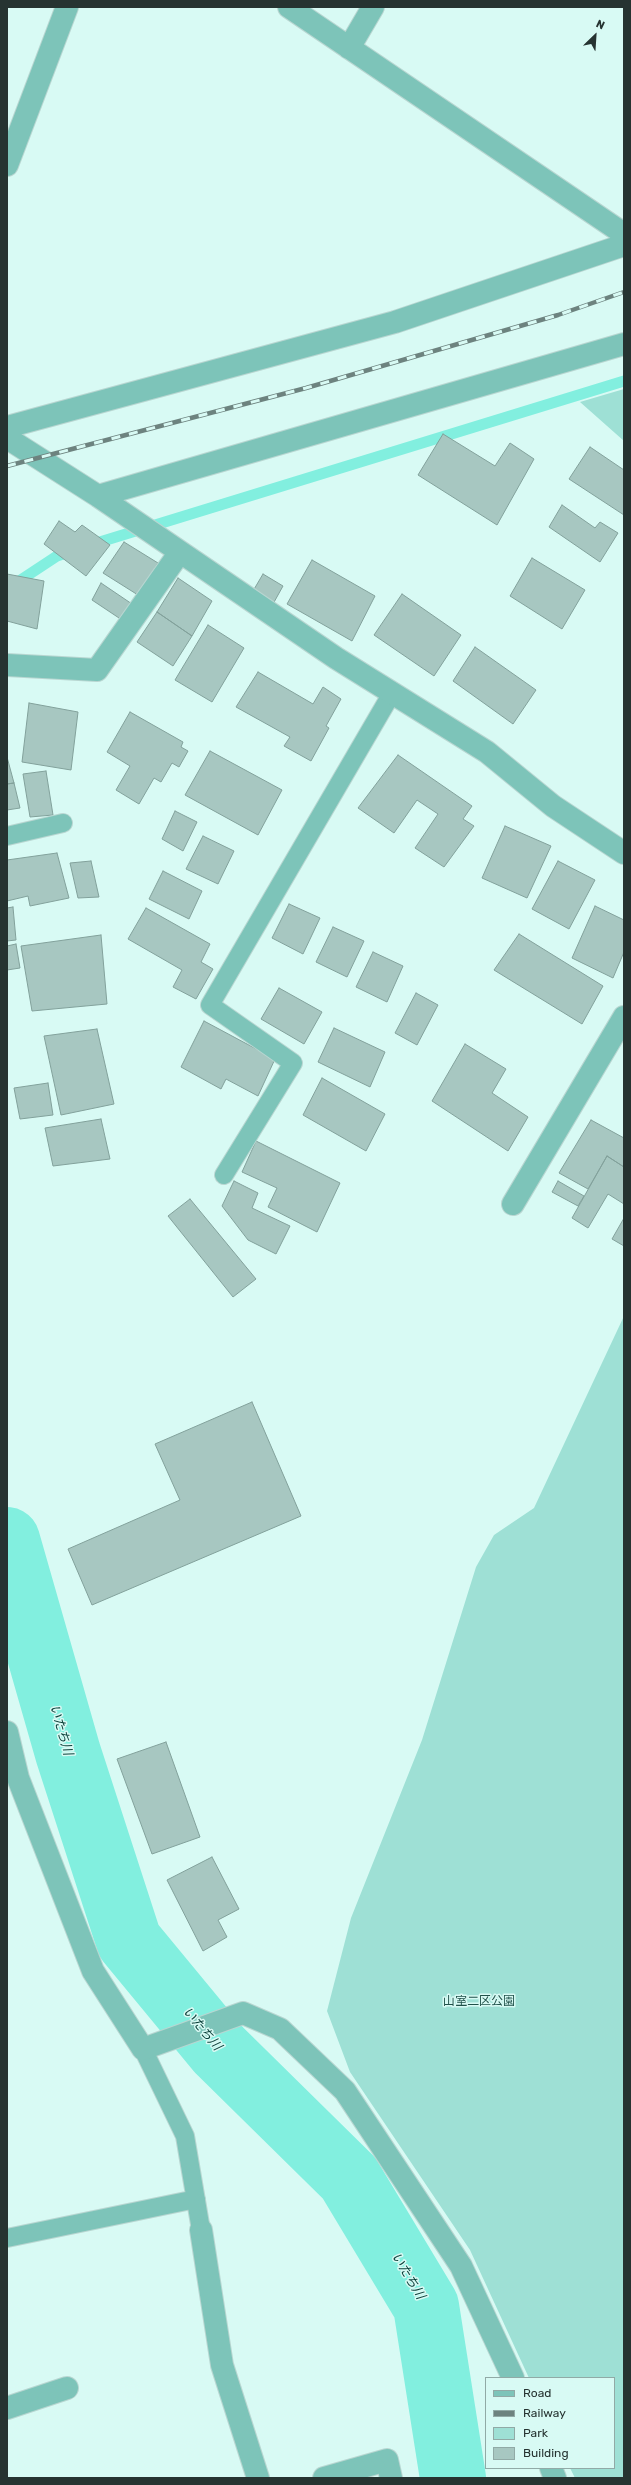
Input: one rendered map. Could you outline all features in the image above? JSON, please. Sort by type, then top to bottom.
[{"type":"street","points":[[7,165],[67,7]]},
{"type":"street","points":[[289,7],[624,234]]},
{"type":"street","points":[[348,48],[373,7]]},
{"type":"street","points":[[7,428],[395,322],[624,245]]},
{"type":"street","points":[[98,496],[624,344]]},
{"type":"street","points":[[7,438],[98,496],[336,658],[487,752],[553,806],[624,853]]},
{"type":"street","points":[[7,665],[97,670],[180,552]]},
{"type":"street","points":[[513,1204],[624,1017]]},
{"type":"street","points":[[7,1732],[18,1778],[93,1971],[143,2049],[243,2013],[280,2029],[345,2091],[461,2266],[513,2377]]},
{"type":"street","points":[[201,2230],[222,2365],[258,2478]]},
{"type":"street","points":[[7,2408],[67,2388]]},
{"type":"street","points":[[324,2478],[387,2460],[391,2478]]},
{"type":"lane","points":[[224,1175],[293,1063],[210,1004],[392,693]]},
{"type":"lane","points":[[7,836],[63,823]]},
{"type":"lane","points":[[143,2049],[185,2136],[201,2230]]},
{"type":"lane","points":[[7,2238],[196,2199]]},
{"type":"green space","points":[[624,389],[624,441],[580,402]]},
{"type":"green space","name":"山室二区公園","points":[[624,1316],[624,2478],[575,2478],[570,2469],[615,2469],[615,2377],[529,2377],[470,2250],[350,2072],[327,2011],[351,1918],[422,1740],[476,1567],[494,1535],[534,1508]]},
{"type":"building","points":[[443,434],[495,466],[510,443],[534,459],[497,525],[418,475]]},
{"type":"building","points":[[590,447],[624,470],[624,515],[569,479]]},
{"type":"building","points":[[562,505],[595,528],[600,522],[618,533],[600,562],[549,527]]},
{"type":"building","points":[[59,521],[75,532],[82,525],[110,545],[86,576],[44,544]]},
{"type":"building","points":[[124,542],[158,563],[138,595],[103,573]]},
{"type":"building","points":[[532,558],[585,590],[562,629],[510,596]]},
{"type":"building","points":[[312,560],[375,596],[352,641],[287,604]]},
{"type":"building","points":[[7,574],[44,581],[37,629],[7,621]]},
{"type":"building","points":[[263,574],[283,586],[273,604],[253,591]]},
{"type":"building","points":[[178,578],[212,601],[192,636],[157,612]]},
{"type":"building","points":[[101,583],[135,606],[125,622],[92,600]]},
{"type":"building","points":[[402,594],[461,635],[434,676],[374,635]]},
{"type":"building","points":[[157,612],[192,636],[173,666],[137,642]]},
{"type":"building","points":[[208,625],[244,648],[212,702],[175,680]]},
{"type":"building","points":[[475,647],[536,690],[513,724],[453,681]]},
{"type":"building","points":[[258,672],[313,704],[323,687],[341,699],[326,726],[329,728],[311,761],[284,746],[290,737],[236,707]]},
{"type":"building","points":[[29,703],[78,712],[71,770],[22,762]]},
{"type":"building","points":[[130,712],[183,742],[181,747],[188,751],[179,767],[172,763],[161,782],[154,778],[139,804],[116,790],[130,766],[107,752]]},
{"type":"building","points":[[210,751],[282,790],[258,835],[185,795]]},
{"type":"building","points":[[398,755],[472,806],[463,819],[474,826],[444,867],[415,848],[438,814],[417,800],[394,833],[358,808]]},
{"type":"building","points":[[7,757],[14,783],[7,784]]},
{"type":"building","points":[[46,771],[53,815],[30,817],[23,774]]},
{"type":"building","points":[[14,783],[20,808],[7,810],[7,784]]},
{"type":"building","points":[[175,811],[197,822],[183,851],[162,839]]},
{"type":"building","points":[[505,826],[551,846],[527,898],[482,878]]},
{"type":"building","points":[[203,836],[234,851],[218,884],[186,869]]},
{"type":"building","points":[[57,853],[69,898],[30,906],[28,896],[7,901],[7,860]]},
{"type":"building","points":[[91,861],[99,897],[78,898],[70,863]]},
{"type":"building","points":[[558,861],[595,880],[569,929],[532,909]]},
{"type":"building","points":[[163,871],[202,891],[189,919],[149,899]]},
{"type":"building","points":[[289,904],[320,918],[303,954],[272,938]]},
{"type":"building","points":[[595,906],[624,920],[624,952],[613,978],[572,958]]},
{"type":"building","points":[[13,907],[16,940],[7,941],[7,908]]},
{"type":"building","points":[[146,908],[210,944],[201,962],[213,969],[196,999],[173,987],[182,970],[128,939]]},
{"type":"building","points":[[333,927],[364,941],[347,977],[316,962]]},
{"type":"building","points":[[519,934],[603,986],[582,1024],[494,970]]},
{"type":"building","points":[[101,935],[107,1004],[32,1011],[21,946]]},
{"type":"building","points":[[16,944],[20,968],[7,970],[7,946]]},
{"type":"building","points":[[373,952],[403,966],[387,1002],[356,987]]},
{"type":"building","points":[[279,988],[322,1012],[304,1044],[261,1019]]},
{"type":"building","points":[[416,993],[438,1005],[417,1045],[395,1033]]},
{"type":"building","points":[[204,1021],[275,1059],[258,1096],[226,1079],[221,1089],[181,1067]]},
{"type":"building","points":[[334,1028],[385,1052],[370,1087],[318,1062]]},
{"type":"building","points":[[97,1029],[114,1104],[61,1115],[44,1036]]},
{"type":"building","points":[[465,1044],[506,1069],[492,1093],[528,1117],[508,1151],[432,1101]]},
{"type":"building","points":[[322,1078],[385,1114],[366,1151],[303,1115]]},
{"type":"building","points":[[48,1083],[53,1115],[20,1119],[14,1088]]},
{"type":"building","points":[[101,1119],[110,1159],[53,1166],[45,1128]]},
{"type":"building","points":[[591,1120],[624,1138],[624,1167],[607,1156],[588,1189],[559,1173]]},
{"type":"building","points":[[256,1141],[340,1183],[317,1232],[268,1207],[277,1188],[242,1172]]},
{"type":"building","points":[[607,1156],[624,1167],[624,1204],[608,1194],[588,1228],[572,1218]]},
{"type":"building","points":[[234,1181],[258,1193],[252,1208],[290,1226],[276,1254],[248,1240],[222,1206]]},
{"type":"building","points":[[558,1181],[584,1196],[578,1206],[552,1192]]},
{"type":"building","points":[[190,1199],[256,1279],[233,1297],[168,1216]]},
{"type":"building","points":[[624,1218],[624,1246],[612,1239]]},
{"type":"building","points":[[252,1402],[301,1516],[92,1605],[68,1549],[180,1500],[155,1444]]},
{"type":"building","points":[[166,1742],[200,1837],[152,1854],[117,1759]]},
{"type":"building","points":[[212,1857],[239,1909],[218,1920],[227,1937],[203,1951],[167,1880]]},
{"type":"waterway","points":[[90,545],[624,381]]},
{"type":"waterway","points":[[7,589],[57,556],[72,551]]},
{"type":"waterway","name":"いたち川","points":[[7,1540],[68,1753],[129,1941],[219,2050],[349,2178],[426,2306],[453,2478]]},
{"type":"railway","points":[[7,466],[306,388],[558,315],[624,292]]}]
